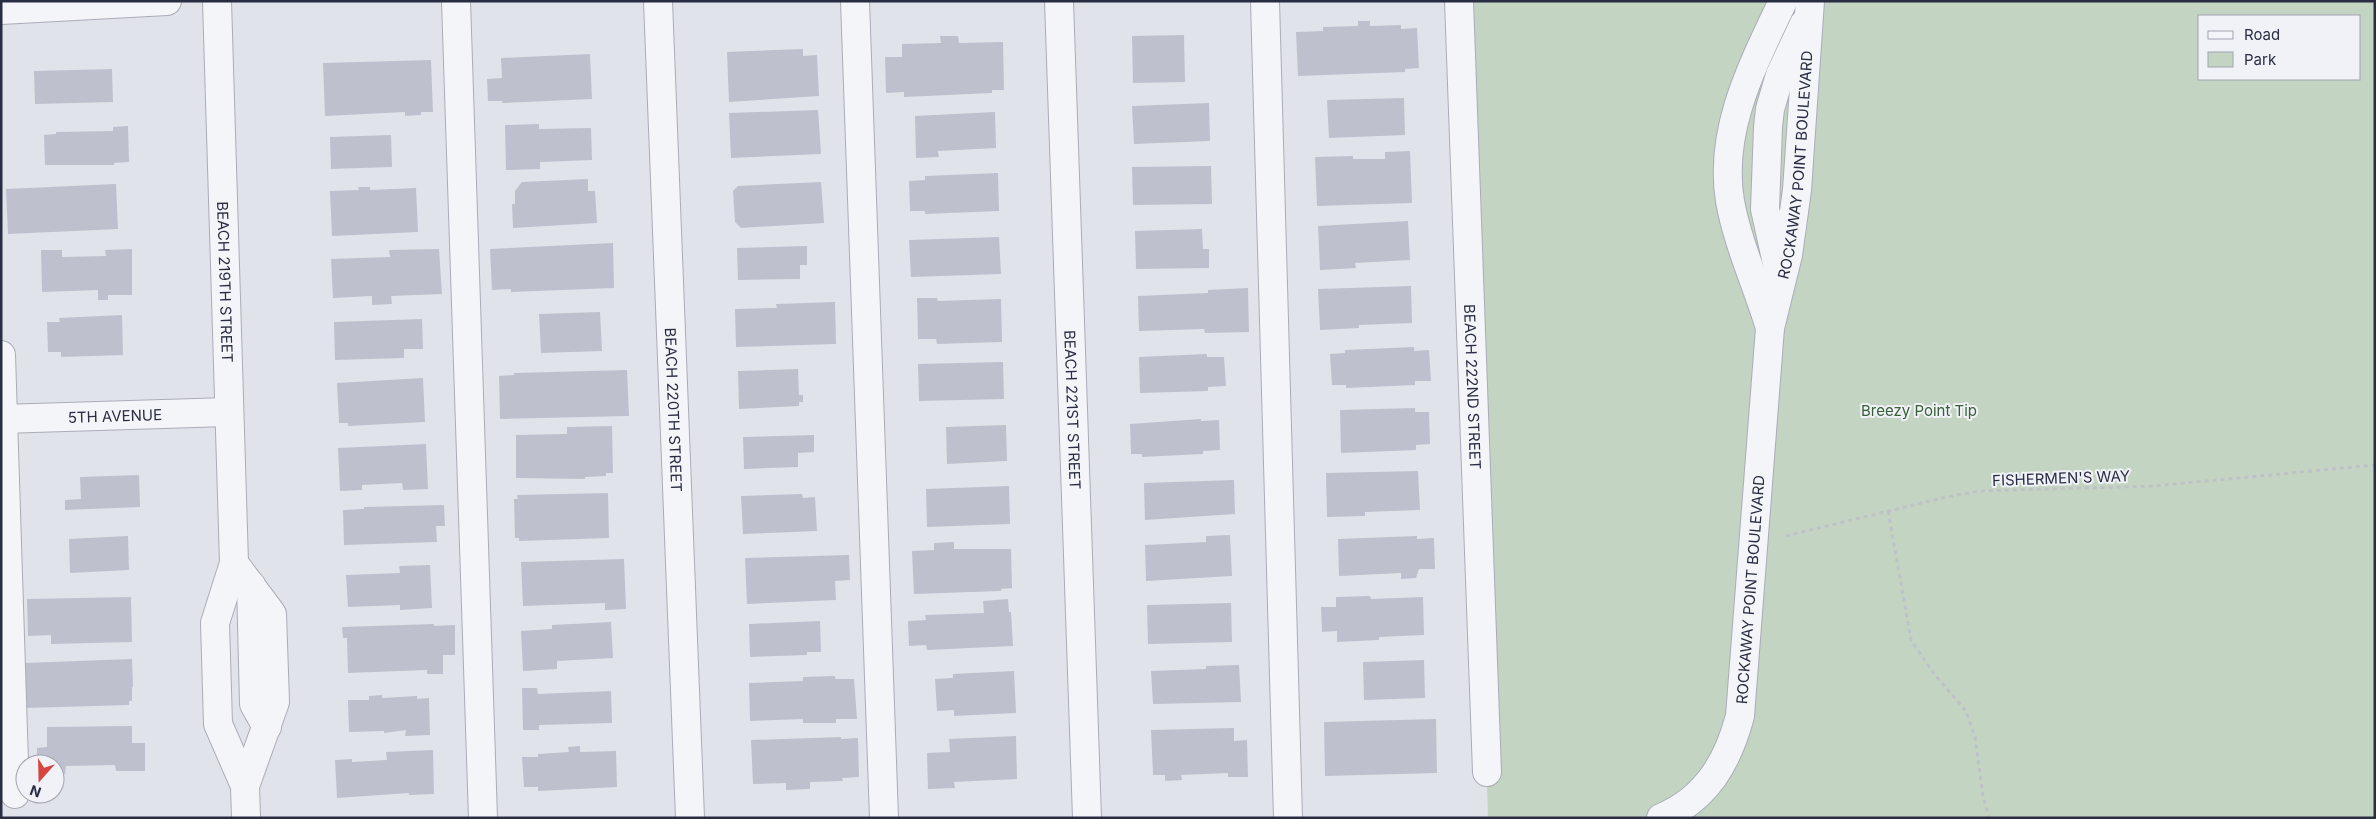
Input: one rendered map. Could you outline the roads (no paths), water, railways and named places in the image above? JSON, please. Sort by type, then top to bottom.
[{"type":"street","points":[[1,10],[167,1]]},
{"type":"street","name":"BEACH 219TH STREET","points":[[217,1],[234,563],[215,623],[218,724],[245,786],[246,818]]},
{"type":"street","points":[[456,1],[483,818]]},
{"type":"street","name":"BEACH 220TH STREET","points":[[658,1],[690,818]]},
{"type":"street","points":[[855,1],[884,818]]},
{"type":"street","name":"BEACH 221ST STREET","points":[[1059,1],[1088,818]]},
{"type":"street","points":[[1265,1],[1288,818]]},
{"type":"street","name":"BEACH 222ND STREET","points":[[1459,1],[1487,772]]},
{"type":"street","name":"ROCKAWAY POINT BOULEVARD","points":[[1770,328],[1739,237],[1730,200],[1729,164],[1732,138],[1743,91],[1751,69],[1783,1]]},
{"type":"street","name":"ROCKAWAY POINT BOULEVARD","points":[[1661,818],[1687,804],[1718,772],[1728,756],[1740,716],[1770,328],[1788,255],[1800,160],[1810,7]]},
{"type":"street","points":[[1,355],[5,622],[15,794]]},
{"type":"street","name":"5TH AVENUE","points":[[3,419],[228,412]]},
{"type":"street","name":"BEACH 219TH STREET","points":[[234,563],[272,614],[276,702],[245,786]]},
{"type":"park label","name":"Breezy Point Tip","points":[[1919,410]]}]
